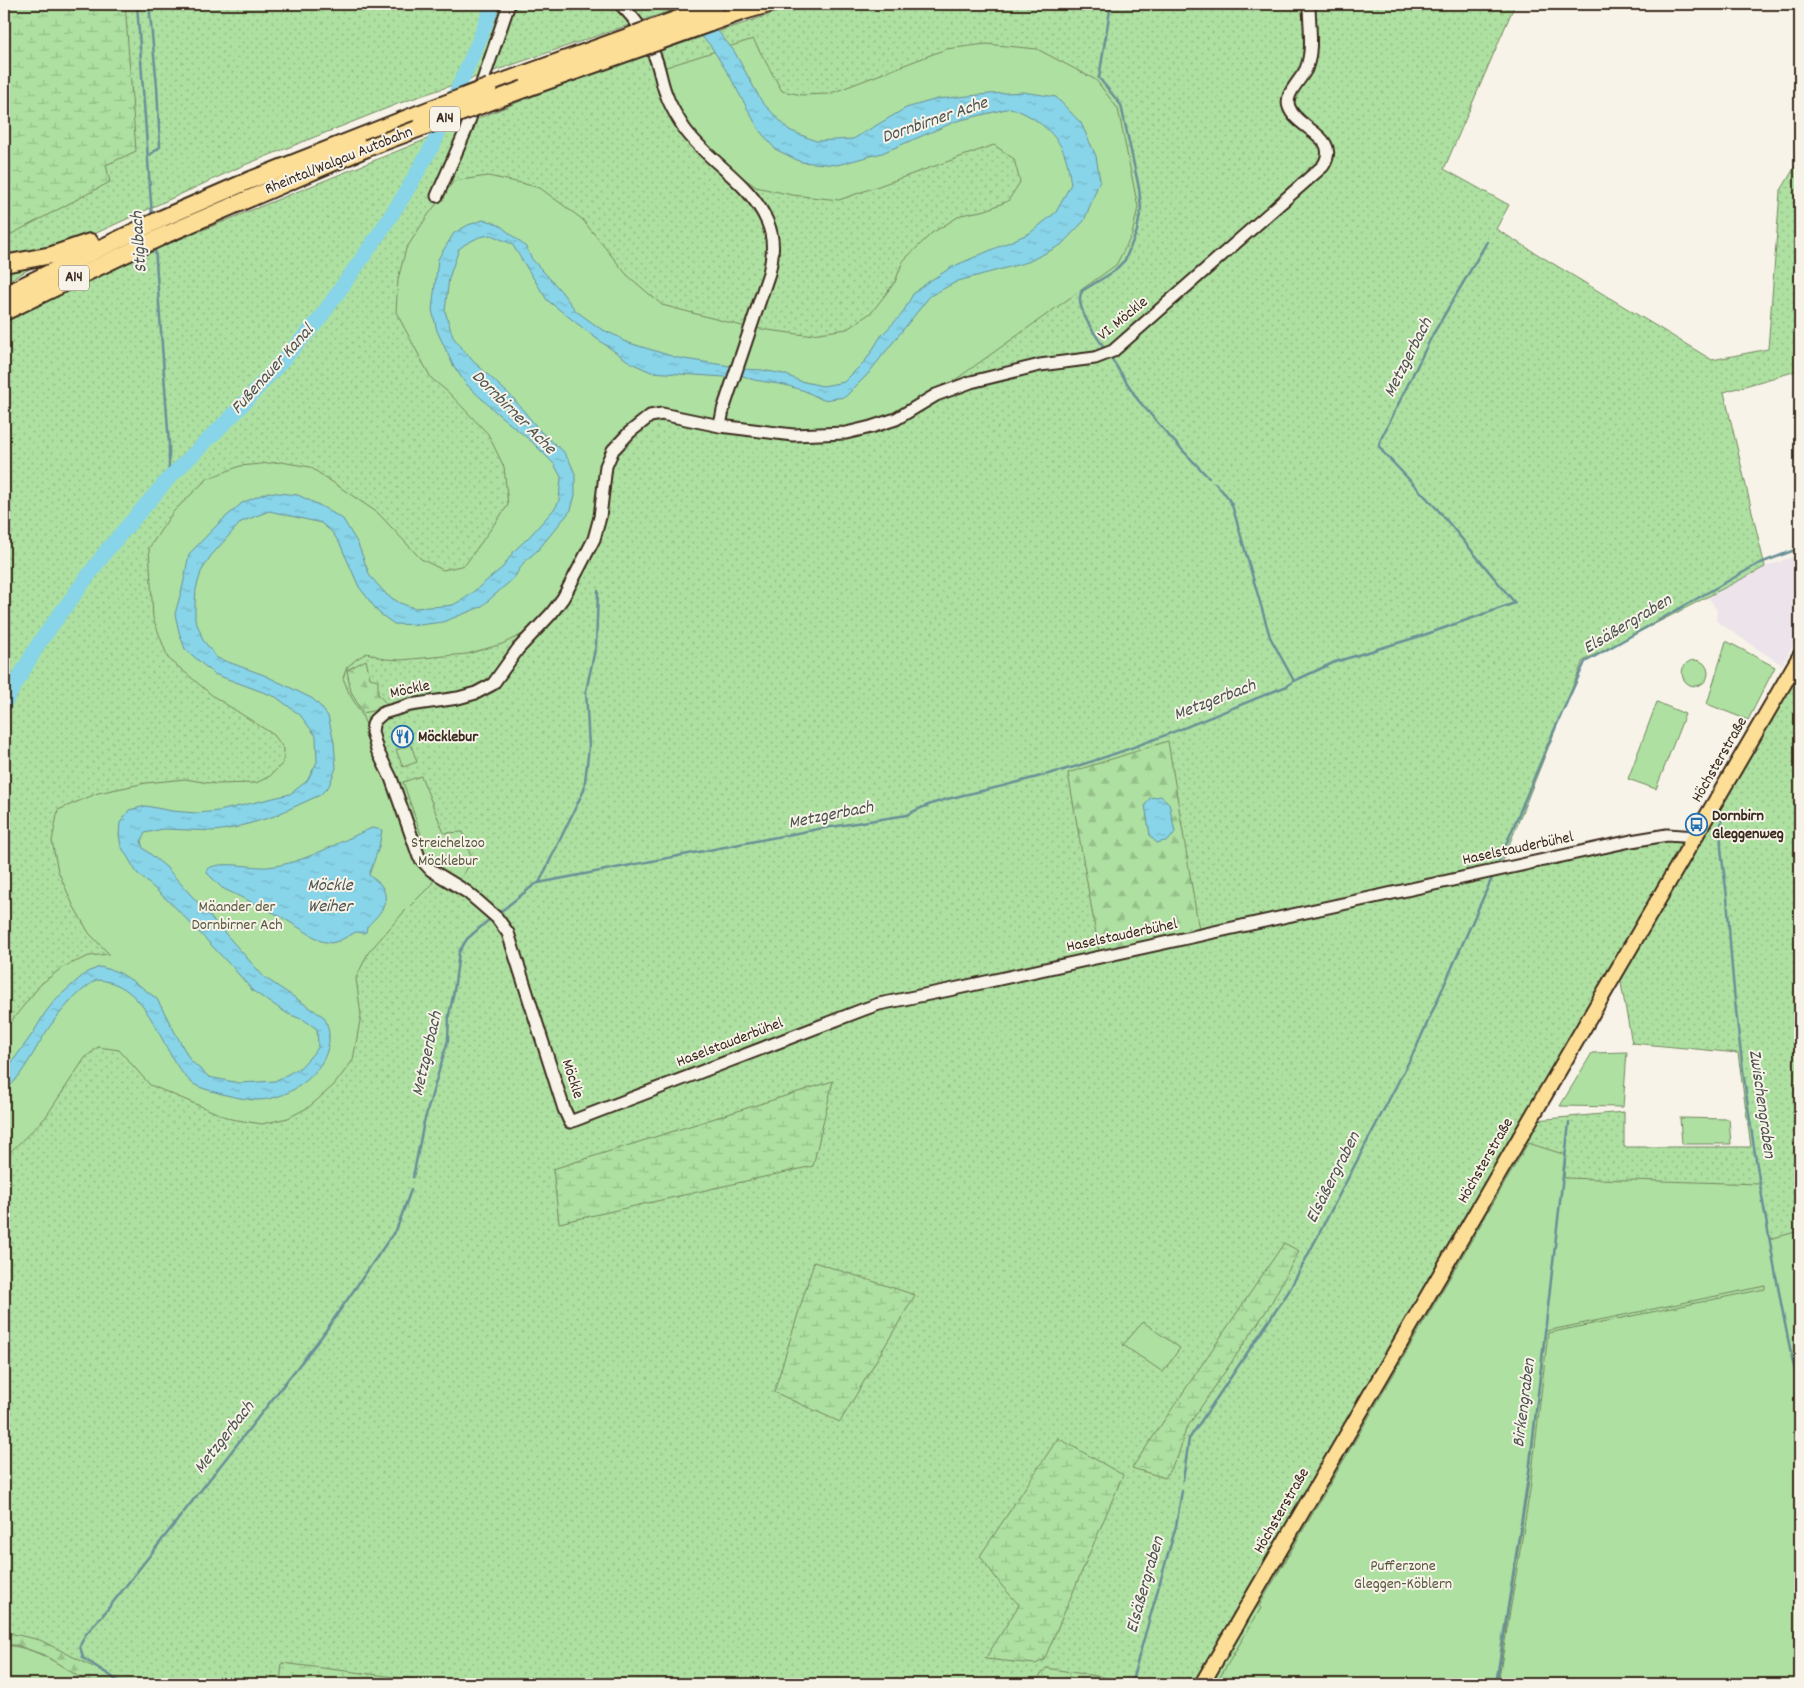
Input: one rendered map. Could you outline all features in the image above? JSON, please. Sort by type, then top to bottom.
[{"type":"highway","name":"Rheintal/Walgau Autobahn","points":[[639,40],[769,4]]},
{"type":"highway","name":"Rheintal/Walgau Autobahn","points":[[4,295],[250,189],[367,148],[521,83],[639,40],[718,5]]},
{"type":"highway","points":[[4,264],[52,255],[117,231],[141,237]]},
{"type":"highway","name":"Rheintal/Walgau Autobahn","points":[[4,312],[141,237]]},
{"type":"main road","name":"Höchsterstraße","points":[[1202,1684],[1525,1128],[1697,837],[1800,656]]},
{"type":"street","points":[[437,196],[466,130],[509,4]]},
{"type":"street","points":[[620,4],[636,21],[655,57],[665,93],[683,127],[700,148],[746,188],[767,220],[773,246],[772,259],[723,410],[720,426]]},
{"type":"street","name":"VI. Möckle","points":[[720,426],[793,435],[846,433],[896,419],[936,395],[971,382],[1040,365],[1095,358],[1113,351],[1322,166],[1327,159],[1329,153],[1323,140],[1295,116],[1289,107],[1288,99],[1308,64],[1310,43],[1309,4]]},
{"type":"street","name":"Möckle","points":[[570,1122],[564,1109],[508,933],[497,918],[480,903],[467,892],[431,870],[419,857],[391,778],[377,750],[372,732],[373,725],[375,720],[383,713],[410,705],[458,698],[476,693],[493,684],[508,661],[551,614],[566,591],[594,539],[600,518],[604,474],[608,458],[619,443],[638,424],[650,416],[662,414],[720,426]]},
{"type":"street","name":"Haselstauderbühel","points":[[570,1122],[879,1004],[1631,841],[1667,835],[1697,837]]},
{"type":"shaded area","points":[[1800,554],[1800,633],[1782,665],[1716,621],[1717,610],[1708,597],[1765,567]]},
{"type":"green space","points":[[4,4],[671,4],[676,9],[400,103],[242,166],[92,235],[4,283]]},
{"type":"green space","points":[[4,4],[125,4],[136,151],[106,165],[110,182],[4,238]]},
{"type":"green space","points":[[802,4],[1515,4],[1444,169],[1509,205],[1496,229],[1712,360],[1768,349],[1780,192],[1800,158],[1800,370],[1724,392],[1765,567],[1583,661],[1501,865],[1664,838],[1690,841],[1197,1684],[4,1684],[4,323],[131,259],[548,90]]},
{"type":"green space","name":"Mäander der Dornbirner Ach","points":[[753,39],[782,91],[802,95],[829,94],[946,49],[986,44],[1037,49],[1096,80],[1118,109],[1138,207],[1132,235],[1116,265],[948,385],[892,418],[851,429],[777,429],[728,423],[656,409],[635,420],[614,442],[594,526],[573,571],[550,609],[529,631],[502,644],[467,654],[401,660],[385,659],[367,653],[347,667],[343,678],[349,693],[362,715],[394,795],[435,877],[431,885],[403,913],[368,953],[356,978],[361,1015],[353,1060],[334,1085],[309,1107],[288,1118],[262,1124],[231,1119],[150,1085],[119,1050],[98,1047],[85,1058],[45,1118],[4,1158],[4,1030],[41,984],[63,967],[89,956],[109,954],[89,933],[73,905],[58,871],[52,841],[58,810],[98,793],[146,783],[185,779],[215,784],[256,783],[270,776],[283,763],[284,749],[274,735],[213,696],[168,658],[153,618],[149,548],[173,512],[207,479],[240,466],[281,462],[310,467],[378,513],[421,559],[443,570],[465,565],[508,505],[504,467],[488,434],[448,392],[431,378],[396,312],[398,279],[406,249],[428,215],[454,181],[488,176],[540,188],[582,219],[627,275],[662,305],[746,327],[805,335],[847,329],[872,312],[895,282],[903,261],[932,233],[961,215],[986,210],[1008,201],[1020,182],[1014,159],[994,145],[839,200],[792,195],[756,187],[718,159],[689,126],[672,97],[663,68]]},
{"type":"green space","points":[[1726,641],[1775,667],[1748,720],[1707,704]]},
{"type":"green space","points":[[366,660],[370,678],[378,680],[378,694],[389,707],[363,713],[351,692],[347,670]]},
{"type":"green space","points":[[1695,660],[1704,664],[1708,673],[1704,682],[1695,686],[1686,682],[1682,673],[1686,664]]},
{"type":"green space","name":"Pufferzone Gleggen-Köblern","points":[[1800,669],[1800,1684],[1207,1684],[1536,1120],[1624,1112],[1624,1147],[1751,1147],[1738,1053],[1632,1043],[1620,978]]},
{"type":"green space","points":[[1657,702],[1685,714],[1656,789],[1628,779]]},
{"type":"green space","points":[[1168,741],[1199,930],[1099,951],[1068,773]]},
{"type":"green space","points":[[411,745],[417,762],[403,767],[396,750]]},
{"type":"green space","name":"Streichelzoo Möcklebur","points":[[421,776],[444,833],[463,832],[472,860],[459,882],[426,860],[418,842],[423,840],[403,782]]},
{"type":"green space","points":[[1627,1052],[1623,1107],[1560,1106],[1592,1053]]},
{"type":"green space","points":[[833,1081],[813,1166],[559,1223],[553,1169]]},
{"type":"green space","points":[[1680,1118],[1729,1119],[1731,1144],[1682,1144]]},
{"type":"green space","name":"Pufferzone Gleggen-Köblern","points":[[1528,1143],[1566,1155],[1564,1178],[1760,1184],[1769,1239],[1800,1231],[1800,1684],[1498,1684],[1530,1490],[1548,1333],[1765,1289],[1765,1286],[1546,1331],[1528,1487],[1497,1684],[1216,1684],[1261,1608],[1259,1606]]},
{"type":"green space","points":[[1284,1243],[1299,1251],[1269,1307],[1186,1429],[1178,1456],[1165,1478],[1132,1468]]},
{"type":"green space","points":[[814,1262],[915,1295],[840,1422],[774,1392]]},
{"type":"green space","points":[[1143,1322],[1180,1348],[1163,1372],[1123,1345]]},
{"type":"green space","points":[[1058,1438],[1123,1475],[1044,1660],[1035,1664],[985,1659],[1019,1605],[980,1556]]},
{"type":"green space","points":[[4,1632],[40,1640],[111,1676],[121,1684],[89,1684],[44,1655],[16,1645],[4,1645]]},
{"type":"green space","points":[[4,1645],[27,1649],[49,1658],[89,1684],[4,1684]]},
{"type":"green space","points":[[282,1663],[451,1684],[280,1684]]},
{"type":"green space","points":[[1046,1668],[1128,1681],[1127,1684],[1034,1684]]},
{"type":"water","name":"Dornbirner Ache","points":[[671,4],[696,4],[734,51],[762,102],[789,130],[816,141],[853,139],[906,108],[937,99],[1023,92],[1056,97],[1081,123],[1096,156],[1100,180],[1084,221],[1061,245],[1028,262],[958,281],[930,296],[867,375],[845,397],[823,400],[805,391],[785,385],[754,380],[738,374],[724,377],[651,372],[631,363],[547,300],[512,244],[491,235],[479,237],[459,249],[449,278],[445,311],[453,337],[472,360],[513,398],[541,432],[563,451],[575,474],[575,495],[571,510],[538,550],[524,562],[514,578],[481,607],[443,622],[419,625],[394,624],[379,613],[359,587],[340,544],[332,532],[321,523],[269,511],[241,522],[210,557],[201,572],[196,589],[195,619],[203,640],[217,658],[264,675],[313,699],[328,716],[334,742],[336,768],[329,786],[320,795],[272,817],[234,828],[215,831],[163,829],[145,833],[141,841],[143,848],[166,867],[264,977],[324,1017],[329,1032],[328,1047],[323,1061],[301,1085],[287,1093],[272,1098],[244,1099],[197,1086],[190,1082],[174,1061],[145,1009],[135,998],[111,982],[96,980],[71,1001],[50,1026],[20,1075],[4,1092],[4,1073],[45,1013],[56,999],[81,977],[87,972],[100,967],[120,973],[157,999],[190,1060],[209,1077],[239,1083],[275,1081],[301,1067],[318,1048],[317,1029],[304,1020],[288,1014],[253,991],[174,906],[137,873],[121,846],[119,835],[120,823],[129,810],[146,806],[197,813],[219,811],[290,794],[307,781],[317,762],[316,736],[300,715],[276,697],[214,674],[185,649],[179,632],[175,614],[189,554],[220,522],[242,503],[268,492],[298,495],[343,519],[358,544],[370,576],[387,595],[400,603],[414,608],[453,605],[467,597],[503,567],[514,551],[556,507],[559,500],[561,477],[554,464],[531,441],[466,384],[453,365],[437,331],[432,310],[438,259],[454,233],[468,225],[483,220],[493,222],[502,227],[526,247],[532,259],[576,311],[601,329],[619,337],[623,341],[678,358],[784,374],[800,381],[823,386],[844,382],[866,360],[881,336],[902,314],[913,294],[952,267],[1030,233],[1056,212],[1071,184],[1065,157],[1055,138],[1042,124],[1026,114],[1010,108],[957,121],[882,153],[837,165],[801,162],[775,149],[759,130],[710,45]]},
{"type":"water","points":[[1161,796],[1169,803],[1175,832],[1169,840],[1157,843],[1150,836],[1145,805],[1150,798]]},
{"type":"water","name":"Möckle Weiher","points":[[372,828],[382,830],[379,847],[369,875],[381,885],[384,891],[385,903],[367,927],[366,932],[356,932],[339,941],[331,943],[321,941],[278,915],[222,888],[207,873],[207,869],[220,865],[268,867],[282,865],[308,857]]},
{"type":"waterway","name":"Stiglbach","points":[[137,4],[152,217]]},
{"type":"waterway","points":[[147,157],[160,147],[157,86],[149,4]]},
{"type":"waterway","name":"Fußenauer Kanal","points":[[4,704],[39,643],[107,550],[169,478],[236,412],[318,321],[377,237],[434,143],[493,4]]},
{"type":"waterway","points":[[1105,349],[1083,312],[1080,297],[1082,291],[1113,272],[1125,260],[1137,231],[1141,208],[1139,188],[1121,105],[1099,78],[1111,4]]},
{"type":"waterway","name":"Metzgerbach","points":[[500,912],[538,883],[818,829],[907,815],[945,799],[1008,785],[1074,767],[1128,749],[1208,718],[1287,686],[1335,662],[1424,635],[1515,603],[1438,510],[1379,446],[1432,336],[1487,242]]},
{"type":"waterway","name":"Stiglbach","points":[[155,247],[169,444],[169,478]]},
{"type":"waterway","points":[[1111,358],[1138,400],[1209,478]]},
{"type":"waterway","points":[[1215,483],[1232,505],[1270,637],[1294,681]]},
{"type":"waterway","name":"Elsäßergraben","points":[[1497,866],[1585,662],[1758,564],[1800,548]]},
{"type":"waterway","points":[[539,883],[584,790],[589,747],[586,691],[596,645],[598,591]]},
{"type":"waterway","name":"Zwischengraben","points":[[1722,817],[1721,852],[1727,899],[1734,994],[1744,1077],[1756,1160],[1787,1336],[1800,1391]]},
{"type":"waterway","name":"Elsäßergraben","points":[[1183,1480],[1189,1439],[1289,1291],[1416,1048],[1492,878]]},
{"type":"waterway","name":"Metzgerbach","points":[[413,1177],[424,1122],[448,1040],[449,1015],[459,952],[467,939],[491,918]]},
{"type":"waterway","name":"Birkengraben","points":[[1496,1684],[1529,1472],[1569,1123]]},
{"type":"waterway","name":"Metzgerbach","points":[[121,1684],[83,1658],[80,1646],[85,1635],[103,1615],[322,1336],[397,1228],[411,1190]]},
{"type":"waterway","name":"Elsäßergraben","points":[[1131,1684],[1176,1526],[1182,1491]]},
{"type":"place","name":"Möcklebur","points":[[402,737]]},
{"type":"place","name":"Dornbirn Gleggenweg","points":[[1696,825]]}]
